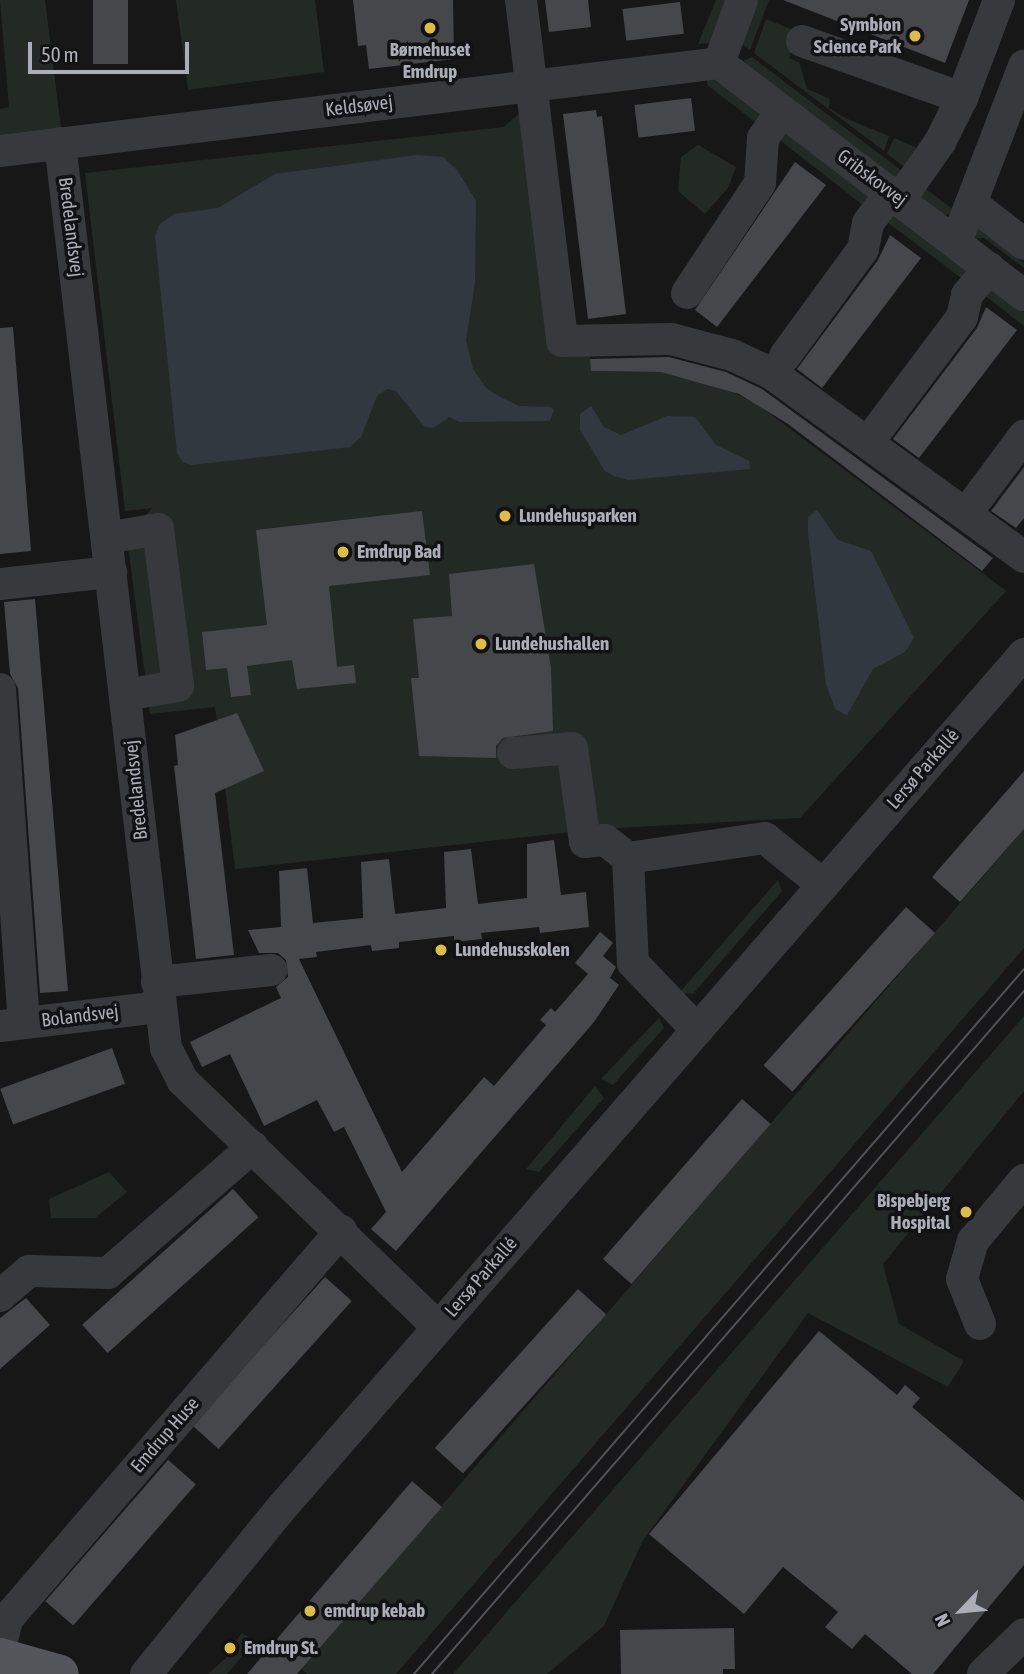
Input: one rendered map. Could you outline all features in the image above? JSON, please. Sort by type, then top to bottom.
[{"type":"main road","points":[[0,1657],[60,1674]]},
{"type":"street","points":[[521,0],[562,341],[671,339],[732,355],[771,373],[1024,557]]},
{"type":"street","points":[[719,63],[742,0]]},
{"type":"street","points":[[785,356],[863,249],[868,223],[895,196],[940,142],[962,97],[999,0]]},
{"type":"street","points":[[802,41],[962,97]]},
{"type":"street","name":"Keldsøvej","points":[[0,151],[719,63]]},
{"type":"street","name":"Gribskovvej","points":[[719,63],[1024,295]]},
{"type":"street","points":[[956,242],[1022,75]]},
{"type":"street","points":[[687,293],[760,183],[763,138],[782,111]]},
{"type":"street","name":"Bredelandsvej","points":[[60,143],[166,1048],[182,1080],[438,1327]]},
{"type":"street","points":[[971,203],[1024,244]]},
{"type":"street","points":[[878,429],[962,317],[967,295],[989,268]]},
{"type":"street","points":[[974,503],[1024,436]]},
{"type":"street","points":[[107,538],[158,529],[178,687],[125,695]]},
{"type":"street","points":[[0,584],[111,572]]},
{"type":"street","name":"Lersø Parkallé","points":[[146,1674],[438,1327],[1024,654]]},
{"type":"street","points":[[0,689],[12,1024]]},
{"type":"street","points":[[513,753],[572,748],[584,842],[605,840],[628,858],[765,838],[823,885]]},
{"type":"street","points":[[628,858],[633,962],[697,1030]]},
{"type":"street","name":"Bolandsvej","points":[[12,1024],[271,970]]},
{"type":"street","points":[[0,1296],[29,1271],[108,1273],[253,1147]]},
{"type":"street","points":[[980,1324],[962,1279],[973,1241],[1024,1180]]},
{"type":"street","name":"Emdrup Huse","points":[[0,1647],[8,1618],[341,1231]]},
{"type":"street","points":[[983,1674],[1024,1634]]},
{"type":"shaded area","points":[[0,0],[45,0],[61,128],[0,136],[0,109],[9,107]]},
{"type":"shaded area","points":[[176,0],[315,0],[324,72],[188,90]]},
{"type":"shaded area","points":[[716,0],[727,0],[711,43],[698,44]]},
{"type":"shaded area","points":[[757,0],[769,0],[750,50],[741,43]]},
{"type":"shaded area","points":[[766,19],[798,32],[789,58],[799,62],[807,89],[830,99],[829,108],[845,118],[889,136],[884,151],[754,53]]},
{"type":"shaded area","points":[[752,57],[907,175],[894,180],[749,68],[744,61]]},
{"type":"shaded area","points":[[707,75],[769,117],[762,127],[707,85]]},
{"type":"shaded area","name":"Lundehusparken","points":[[524,109],[553,353],[589,351],[592,371],[661,372],[719,386],[757,404],[1006,591],[800,818],[600,829],[235,869],[215,707],[150,714],[127,538],[152,508],[125,511],[85,173],[504,127]]},
{"type":"shaded area","points":[[781,127],[876,201],[870,210],[774,136]]},
{"type":"shaded area","points":[[894,138],[919,149],[909,170],[887,154]]},
{"type":"shaded area","points":[[698,145],[736,167],[728,188],[705,214],[678,191],[681,157]]},
{"type":"shaded area","points":[[417,155],[443,157],[457,170],[476,201],[475,283],[466,340],[473,369],[486,388],[502,398],[519,406],[551,407],[554,410],[550,421],[460,422],[449,417],[433,428],[424,426],[396,391],[387,389],[377,396],[361,437],[350,447],[191,465],[183,462],[177,453],[155,236],[159,225],[174,214],[218,208],[275,174]]},
{"type":"shaded area","points":[[921,185],[955,211],[943,217],[918,199]]},
{"type":"shaded area","points":[[887,207],[974,273],[967,282],[880,217]]},
{"type":"shaded area","points":[[976,227],[1024,263],[1024,268],[984,238],[973,239]]},
{"type":"shaded area","points":[[985,283],[1024,312],[1024,326],[979,291]]},
{"type":"shaded area","points":[[591,406],[604,427],[621,435],[667,416],[695,417],[716,445],[749,461],[750,469],[628,480],[614,476],[605,471],[580,430],[580,414]]},
{"type":"shaded area","points":[[817,510],[838,540],[871,551],[914,638],[905,652],[873,669],[847,715],[835,709],[826,684],[808,533],[808,517]]},
{"type":"shaded area","points":[[1024,829],[1024,948],[396,1674],[307,1674],[301,1669]]},
{"type":"shaded area","points":[[778,880],[782,891],[693,994],[679,993]]},
{"type":"shaded area","points":[[1024,1016],[1024,1091],[883,1264],[899,1324],[964,1361],[948,1387],[808,1313],[642,1542],[604,1626],[547,1674],[453,1674]]},
{"type":"shaded area","points":[[659,1018],[664,1028],[613,1085],[601,1079]]},
{"type":"shaded area","points":[[595,1086],[604,1098],[539,1172],[526,1169]]},
{"type":"shaded area","points":[[109,1172],[127,1192],[95,1218],[51,1218],[49,1199]]},
{"type":"shaded area","points":[[242,1633],[255,1641],[227,1674],[208,1674],[240,1645],[236,1641]]},
{"type":"building","points":[[93,0],[128,0],[128,64],[93,64]]},
{"type":"building","points":[[353,0],[453,0],[454,59],[369,69],[366,45],[358,46]]},
{"type":"building","points":[[545,0],[588,0],[591,27],[549,32]]},
{"type":"building","name":"Symbion Science Park","points":[[783,0],[969,0],[945,63]]},
{"type":"building","points":[[680,2],[684,34],[626,41],[622,9]]},
{"type":"building","points":[[691,98],[695,131],[638,138],[634,105]]},
{"type":"building","points":[[596,110],[597,117],[602,116],[626,314],[588,319],[563,114]]},
{"type":"building","points":[[795,162],[826,185],[717,327],[695,310]]},
{"type":"building","points":[[890,235],[921,258],[822,388],[797,369],[878,260]]},
{"type":"building","points":[[986,307],[1017,330],[919,458],[893,439],[977,328]]},
{"type":"building","points":[[13,327],[31,551],[0,554],[0,328]]},
{"type":"building","points":[[669,357],[726,372],[762,389],[993,558],[982,571],[788,424],[739,394],[661,372],[591,371],[590,359]]},
{"type":"building","points":[[1024,467],[1024,518],[1016,528],[991,511]]},
{"type":"building","points":[[422,511],[430,575],[329,586],[337,667],[354,665],[356,683],[297,689],[292,660],[247,666],[251,695],[231,697],[227,668],[206,670],[202,632],[267,625],[256,530]]},
{"type":"building","name":"Lundehushallen","points":[[534,564],[551,668],[553,731],[503,738],[496,746],[496,758],[419,756],[411,678],[419,678],[413,619],[452,616],[449,574]]},
{"type":"building","points":[[35,599],[68,991],[40,993],[18,688],[10,674],[4,602]]},
{"type":"building","points":[[237,713],[264,771],[215,793],[234,955],[196,959],[174,766],[178,765],[175,735]]},
{"type":"building","points":[[1024,771],[1024,829],[960,902],[932,877]]},
{"type":"building","points":[[554,840],[561,895],[586,892],[589,927],[540,933],[539,927],[481,933],[482,939],[454,942],[454,936],[399,942],[399,948],[372,951],[371,945],[316,952],[317,957],[299,959],[402,1172],[484,1077],[494,1086],[546,1025],[540,1020],[551,1008],[555,1012],[588,974],[575,963],[600,932],[613,943],[603,956],[616,967],[610,978],[619,985],[594,1022],[396,1251],[371,1229],[386,1212],[344,1127],[334,1132],[317,1100],[264,1126],[230,1054],[202,1067],[190,1042],[281,998],[276,987],[288,977],[286,960],[278,953],[259,953],[248,930],[281,927],[279,871],[307,868],[313,923],[363,918],[361,862],[389,859],[395,914],[446,908],[444,852],[471,849],[478,904],[527,898],[527,844]]},
{"type":"building","points":[[906,907],[935,933],[792,1091],[763,1065]]},
{"type":"building","points":[[112,1048],[125,1084],[13,1124],[0,1089]]},
{"type":"building","points":[[742,1099],[771,1124],[632,1284],[603,1259]]},
{"type":"building","points":[[233,1189],[258,1217],[108,1353],[82,1325]]},
{"type":"building","points":[[325,1277],[352,1301],[219,1449],[192,1425]]},
{"type":"building","points":[[578,1289],[606,1314],[463,1473],[435,1448]]},
{"type":"building","points":[[26,1298],[50,1325],[0,1369],[0,1318]]},
{"type":"building","points":[[819,1331],[897,1395],[905,1385],[920,1398],[912,1407],[1024,1501],[1024,1565],[933,1674],[912,1674],[865,1634],[852,1649],[825,1627],[838,1612],[783,1567],[744,1614],[649,1534]]},
{"type":"building","points":[[168,1460],[196,1484],[73,1625],[45,1601]]},
{"type":"building","points":[[412,1481],[442,1507],[297,1674],[247,1674]]},
{"type":"building","points":[[734,1628],[735,1669],[723,1669],[723,1674],[621,1674],[620,1630]]},
{"type":"tram line","points":[[414,1674],[1024,969]]},
{"type":"tram line","points":[[432,1674],[1024,991]]},
{"type":"place","name":"Børnehuset Emdrup","points":[[430,28]]},
{"type":"place","name":"Symbion Science Park","points":[[915,36]]},
{"type":"place","name":"Lundehusparken","points":[[505,516]]},
{"type":"place","name":"Emdrup Bad","points":[[343,552]]},
{"type":"place","name":"Lundehushallen","points":[[481,644]]},
{"type":"place","name":"Lundehusskolen","points":[[441,950]]},
{"type":"place","name":"Bispebjerg Hospital","points":[[966,1212]]},
{"type":"place","name":"emdrup kebab","points":[[310,1611]]},
{"type":"place","name":"Emdrup St.","points":[[230,1648]]}]
